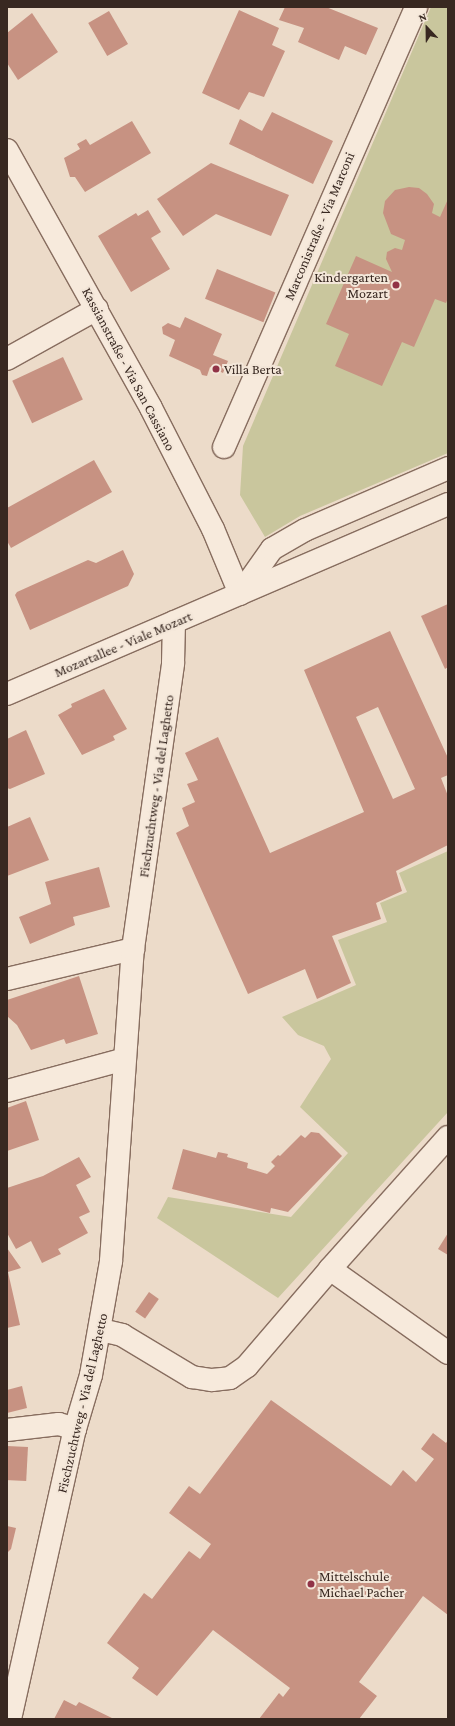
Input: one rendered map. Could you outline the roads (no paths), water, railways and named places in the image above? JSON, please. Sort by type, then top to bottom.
[{"type":"street","name":"Marconistraße - Via Marconi","points":[[224,447],[416,7]]},
{"type":"street","name":"Kassianstraße - Via San Cassiano","points":[[7,150],[97,309],[210,522],[240,594]]},
{"type":"street","points":[[7,359],[97,309]]},
{"type":"street","points":[[240,594],[272,549],[305,530],[448,468]]},
{"type":"street","name":"Mozartallee - Viale Mozart","points":[[7,694],[448,504]]},
{"type":"street","name":"Fischzuchtweg - Via del Laghetto","points":[[10,1719],[75,1428],[89,1384],[101,1330],[112,1261],[133,949],[174,663],[174,622]]},
{"type":"street","points":[[7,978],[133,949]]},
{"type":"street","points":[[7,1091],[125,1059]]},
{"type":"street","points":[[101,1330],[122,1335],[192,1377],[212,1380],[230,1378],[247,1366],[330,1269],[448,1137]]},
{"type":"street","points":[[330,1269],[448,1353]]},
{"type":"street","points":[[7,1430],[59,1424],[75,1428]]},
{"type":"place","name":"Kindergarten Mozart","points":[[396,285]]},
{"type":"place","name":"Villa Berta","points":[[216,369]]},
{"type":"place","name":"Mittelschule Michael Pacher","points":[[311,1584]]}]
